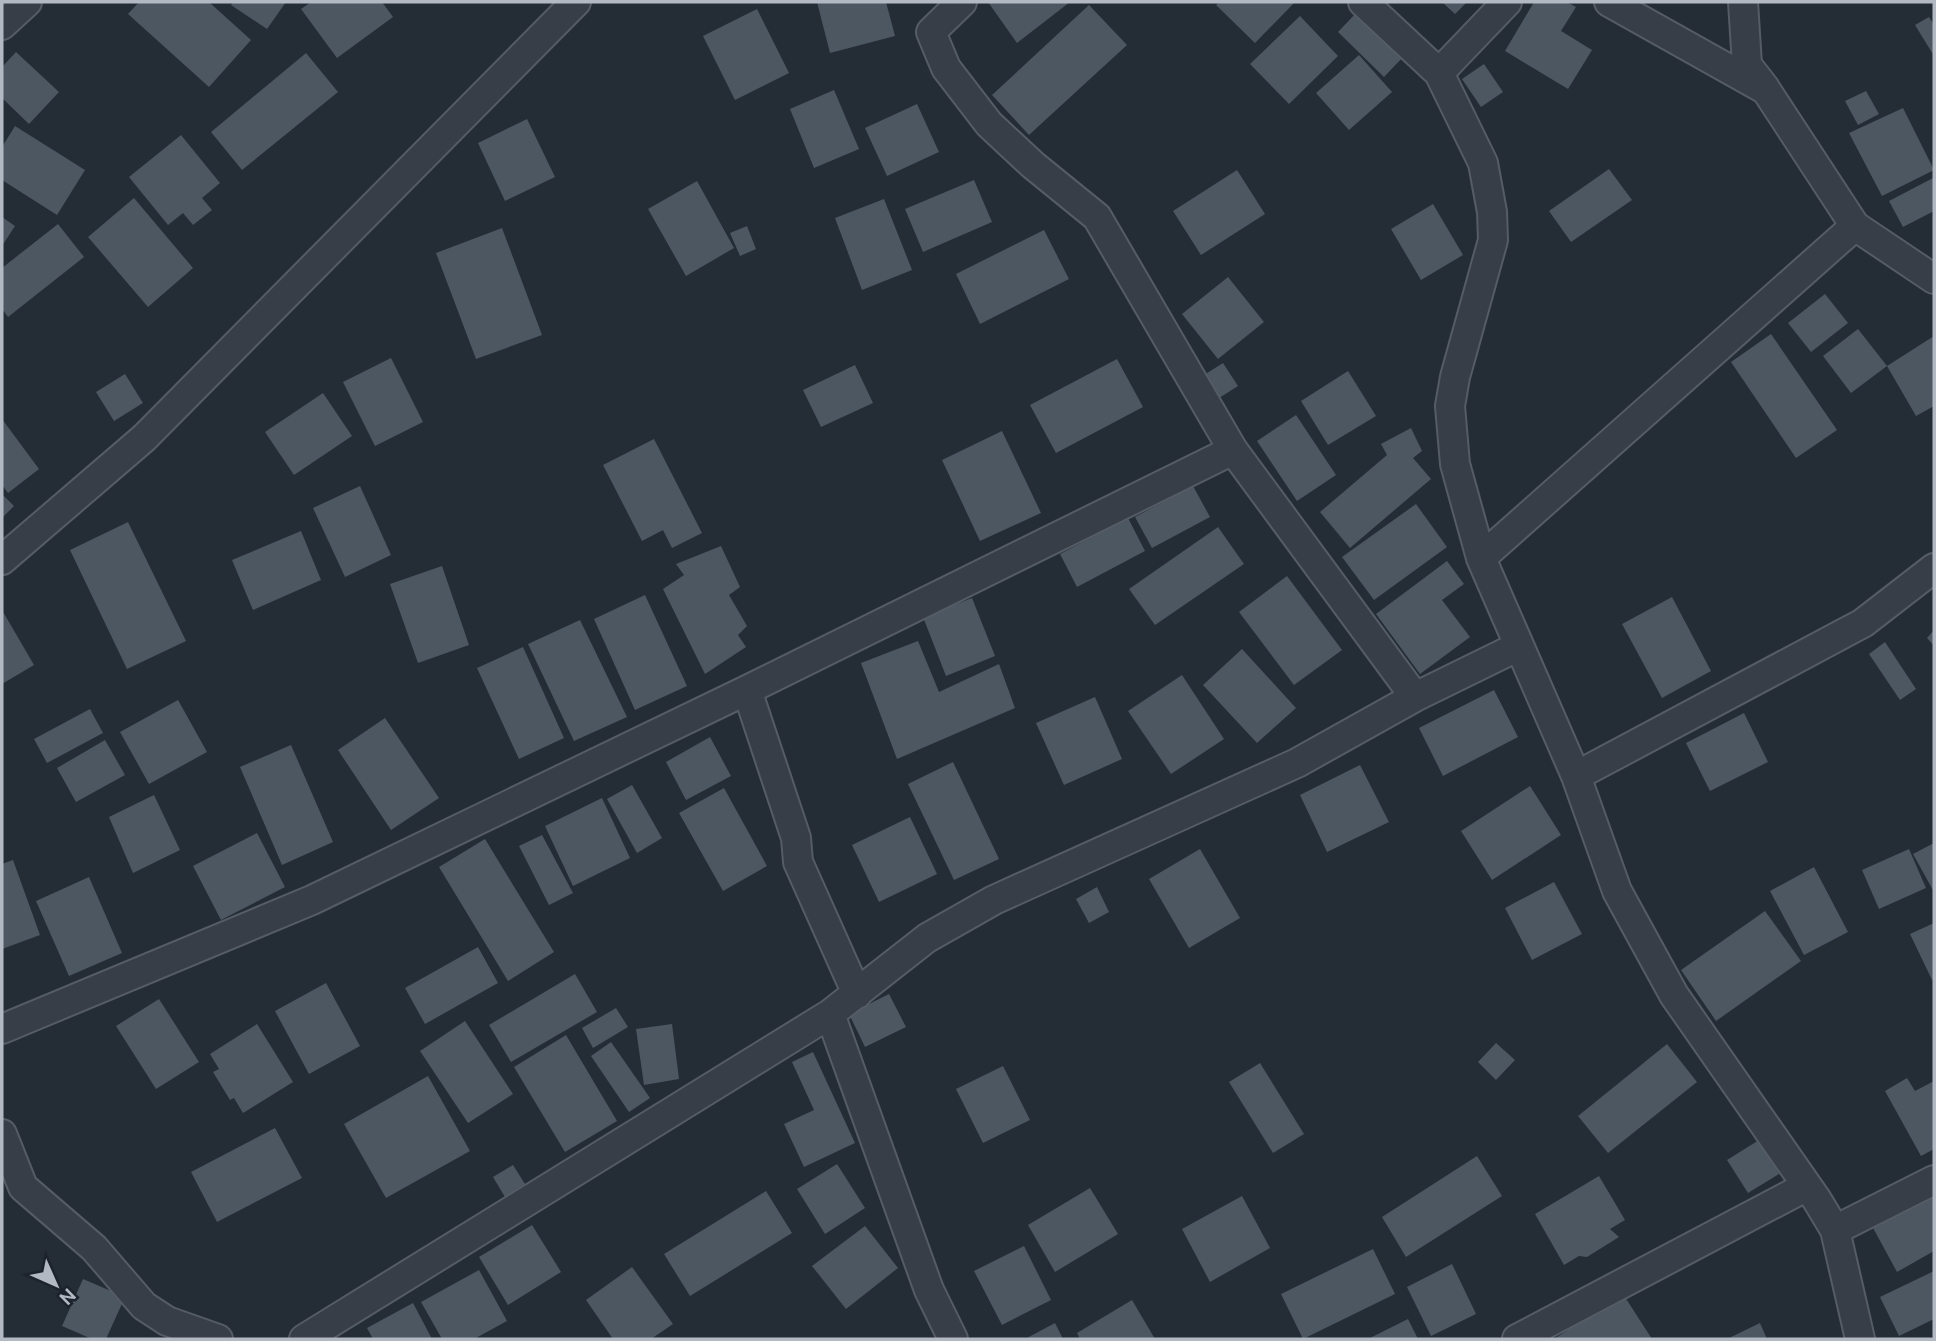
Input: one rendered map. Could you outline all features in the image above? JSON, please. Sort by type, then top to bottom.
[{"type":"street","points":[[2,24],[27,2]]},
{"type":"street","points":[[2,560],[144,438],[576,2]]},
{"type":"street","points":[[962,2],[932,32],[946,68],[989,124],[1033,165],[1097,217],[1233,450],[1415,697]]},
{"type":"street","points":[[1363,2],[1439,73],[1483,163],[1492,212],[1493,240],[1455,377],[1450,406],[1455,464],[1480,558],[1576,776],[1618,891],[1668,983],[1835,1230],[1860,1339]]},
{"type":"street","points":[[1439,73],[1507,2]]},
{"type":"street","points":[[1609,2],[1766,90]]},
{"type":"street","points":[[1743,2],[1746,65],[1766,90],[1854,226],[1934,279]]},
{"type":"street","points":[[1480,558],[1854,226]]},
{"type":"street","points":[[2,1029],[312,900],[747,690],[1233,450]]},
{"type":"street","points":[[1576,776],[1863,623],[1934,568]]},
{"type":"street","points":[[304,1339],[830,1014],[927,939],[994,900],[1297,763],[1415,697],[1517,647]]},
{"type":"street","points":[[747,690],[796,838],[798,862],[857,994]]},
{"type":"street","points":[[830,1014],[929,1290],[953,1339]]},
{"type":"street","points":[[2,1133],[23,1187],[94,1248],[144,1306],[167,1321],[218,1339]]},
{"type":"street","points":[[1835,1230],[1934,1180]]},
{"type":"street","points":[[1517,1339],[1807,1186]]},
{"type":"building","points":[[139,2],[209,2],[251,40],[209,87],[128,14]]},
{"type":"building","points":[[233,2],[286,2],[267,29],[231,5]]},
{"type":"building","points":[[311,2],[382,2],[393,17],[337,58],[301,9]]},
{"type":"building","points":[[817,2],[886,2],[895,36],[830,53]]},
{"type":"building","points":[[988,2],[1070,2],[1017,43]]},
{"type":"building","points":[[1219,2],[1295,2],[1255,43],[1216,5]]},
{"type":"building","points":[[1442,2],[1467,2],[1455,14]]},
{"type":"building","points":[[1534,2],[1567,2],[1576,7],[1561,31],[1592,50],[1568,89],[1505,51]]},
{"type":"building","points":[[1089,5],[1127,45],[1029,135],[992,95]]},
{"type":"building","points":[[757,9],[789,73],[735,100],[703,36]]},
{"type":"building","points":[[1357,12],[1403,57],[1384,77],[1338,32]]},
{"type":"building","points":[[1300,16],[1338,56],[1289,104],[1250,64]]},
{"type":"building","points":[[1929,17],[1934,25],[1934,56],[1915,25]]},
{"type":"building","points":[[16,52],[59,92],[29,124],[2,98],[2,67]]},
{"type":"building","points":[[306,53],[338,92],[242,170],[211,132]]},
{"type":"building","points":[[1359,55],[1392,92],[1349,130],[1316,93]]},
{"type":"building","points":[[1484,64],[1503,92],[1481,107],[1462,79]]},
{"type":"building","points":[[834,90],[859,149],[814,168],[790,109]]},
{"type":"building","points":[[1866,91],[1879,114],[1858,125],[1845,101]]},
{"type":"building","points":[[917,104],[939,152],[887,176],[865,128]]},
{"type":"building","points":[[1903,108],[1934,170],[1882,196],[1849,133]]},
{"type":"building","points":[[527,119],[555,177],[505,201],[478,143]]},
{"type":"building","points":[[15,126],[85,170],[57,215],[2,180],[2,147]]},
{"type":"building","points":[[181,135],[220,183],[202,198],[212,210],[193,225],[183,213],[168,225],[129,177]]},
{"type":"building","points":[[1609,169],[1632,200],[1571,242],[1549,211]]},
{"type":"building","points":[[1237,170],[1265,214],[1201,255],[1173,211]]},
{"type":"building","points":[[1933,178],[1934,211],[1903,227],[1889,201]]},
{"type":"building","points":[[974,180],[992,222],[923,252],[905,209]]},
{"type":"building","points":[[697,181],[734,248],[686,276],[648,209]]},
{"type":"building","points":[[134,198],[193,268],[148,307],[88,237]]},
{"type":"building","points":[[884,199],[912,270],[862,290],[835,218]]},
{"type":"building","points":[[1433,204],[1463,255],[1421,280],[1391,229]]},
{"type":"building","points":[[2,217],[15,226],[2,246]]},
{"type":"building","points":[[58,224],[84,257],[8,317],[2,309],[2,268]]},
{"type":"building","points":[[747,226],[756,249],[740,256],[730,233]]},
{"type":"building","points":[[502,228],[542,335],[476,359],[436,253]]},
{"type":"building","points":[[1044,230],[1069,279],[980,324],[956,274]]},
{"type":"building","points":[[1228,277],[1264,322],[1218,359],[1182,314]]},
{"type":"building","points":[[1825,294],[1848,323],[1811,352],[1788,323]]},
{"type":"building","points":[[1858,329],[1887,366],[1851,393],[1823,356]]},
{"type":"building","points":[[1771,334],[1837,430],[1796,458],[1731,362]]},
{"type":"building","points":[[1934,336],[1934,406],[1916,416],[1887,366]]},
{"type":"building","points":[[391,358],[423,422],[375,446],[343,382]]},
{"type":"building","points":[[1117,359],[1143,407],[1056,453],[1030,405]]},
{"type":"building","points":[[1223,363],[1238,386],[1219,398],[1204,375]]},
{"type":"building","points":[[855,365],[873,403],[821,427],[803,390]]},
{"type":"building","points":[[1348,371],[1376,416],[1328,445],[1301,401]]},
{"type":"building","points":[[125,374],[143,403],[114,421],[96,392]]},
{"type":"building","points":[[323,393],[352,436],[294,475],[265,432]]},
{"type":"building","points":[[1296,415],[1336,475],[1297,501],[1257,441]]},
{"type":"building","points":[[2,419],[39,469],[8,493],[2,485]]},
{"type":"building","points":[[1411,428],[1422,451],[1413,458],[1431,479],[1350,548],[1320,512],[1387,455],[1381,444]]},
{"type":"building","points":[[1002,431],[1041,513],[980,541],[942,460]]},
{"type":"building","points":[[654,439],[702,533],[672,548],[663,530],[642,541],[603,465]]},
{"type":"building","points":[[360,486],[391,555],[345,577],[313,508]]},
{"type":"building","points":[[1193,486],[1210,517],[1152,548],[1135,517]]},
{"type":"building","points":[[2,494],[14,506],[2,518]]},
{"type":"building","points":[[1416,504],[1447,547],[1374,600],[1342,557]]},
{"type":"building","points":[[1128,518],[1145,551],[1077,587],[1060,554]]},
{"type":"building","points":[[128,522],[186,641],[127,669],[70,550]]},
{"type":"building","points":[[1218,527],[1244,564],[1155,625],[1129,589]]},
{"type":"building","points":[[301,531],[321,580],[253,610],[232,560]]},
{"type":"building","points":[[721,546],[740,587],[729,595],[747,626],[738,635],[746,647],[705,674],[663,589],[684,575],[676,564]]},
{"type":"building","points":[[1447,561],[1464,584],[1442,600],[1470,637],[1420,674],[1376,614]]},
{"type":"building","points":[[442,566],[469,645],[418,663],[390,584]]},
{"type":"building","points":[[1287,576],[1342,650],[1294,685],[1239,612]]},
{"type":"building","points":[[645,595],[687,686],[635,710],[594,619]]},
{"type":"building","points":[[1672,597],[1711,671],[1662,698],[1622,624]]},
{"type":"building","points":[[972,598],[995,656],[946,676],[923,617]]},
{"type":"building","points":[[2,610],[34,665],[2,684]]},
{"type":"building","points":[[580,620],[627,717],[574,741],[528,644]]},
{"type":"building","points":[[1934,630],[1934,646],[1927,638]]},
{"type":"building","points":[[918,641],[939,692],[999,664],[1015,708],[897,759],[861,663]]},
{"type":"building","points":[[1885,642],[1916,689],[1900,700],[1869,654]]},
{"type":"building","points":[[523,647],[564,738],[519,759],[477,668]]},
{"type":"building","points":[[1242,649],[1296,708],[1257,743],[1203,685]]},
{"type":"building","points":[[1182,675],[1224,739],[1171,774],[1128,711]]},
{"type":"building","points":[[1494,690],[1518,737],[1443,776],[1419,728]]},
{"type":"building","points":[[1095,697],[1122,759],[1064,785],[1036,723]]},
{"type":"building","points":[[178,700],[207,752],[149,784],[120,732]]},
{"type":"building","points":[[90,709],[103,733],[47,763],[34,739]]},
{"type":"building","points":[[1744,713],[1768,762],[1710,791],[1686,743]]},
{"type":"building","points":[[385,718],[439,798],[391,830],[338,750]]},
{"type":"building","points":[[710,737],[731,776],[686,800],[666,762]]},
{"type":"building","points":[[105,740],[125,775],[76,802],[57,768]]},
{"type":"building","points":[[291,745],[333,842],[282,865],[240,767]]},
{"type":"building","points":[[953,762],[999,859],[954,880],[908,784]]},
{"type":"building","points":[[1360,765],[1389,822],[1327,852],[1300,795]]},
{"type":"building","points":[[632,785],[662,838],[637,853],[607,799]]},
{"type":"building","points":[[1530,786],[1561,835],[1492,880],[1461,831]]},
{"type":"building","points":[[724,788],[767,866],[723,891],[679,813]]},
{"type":"building","points":[[154,795],[180,850],[133,873],[109,817]]},
{"type":"building","points":[[602,798],[630,858],[573,886],[545,826]]},
{"type":"building","points":[[910,817],[937,874],[879,902],[852,845]]},
{"type":"building","points":[[257,833],[285,887],[221,920],[193,866]]},
{"type":"building","points":[[542,835],[573,893],[549,905],[519,846]]},
{"type":"building","points":[[485,839],[554,952],[508,981],[439,867]]},
{"type":"building","points":[[1934,843],[1934,892],[1913,854]]},
{"type":"building","points":[[1200,849],[1240,918],[1189,948],[1149,879]]},
{"type":"building","points":[[1909,849],[1926,888],[1879,909],[1862,870]]},
{"type":"building","points":[[13,860],[40,935],[2,949],[2,864]]},
{"type":"building","points":[[1814,867],[1848,932],[1804,955],[1770,891]]},
{"type":"building","points":[[89,877],[122,953],[69,976],[36,901]]},
{"type":"building","points":[[1554,882],[1582,934],[1532,960],[1505,908]]},
{"type":"building","points":[[1097,887],[1109,912],[1089,923],[1076,899]]},
{"type":"building","points":[[1765,911],[1801,961],[1716,1021],[1681,970]]},
{"type":"building","points":[[1934,923],[1934,979],[1932,980],[1910,934]]},
{"type":"building","points":[[478,947],[498,983],[425,1024],[405,988]]},
{"type":"building","points":[[575,974],[597,1012],[511,1062],[489,1025]]},
{"type":"building","points":[[326,983],[360,1046],[309,1074],[275,1011]]},
{"type":"building","points":[[889,994],[906,1027],[865,1047],[849,1014]]},
{"type":"building","points":[[159,999],[199,1062],[156,1089],[116,1026]]},
{"type":"building","points":[[616,1008],[628,1027],[593,1048],[582,1028]]},
{"type":"building","points":[[465,1021],[513,1094],[468,1123],[420,1051]]},
{"type":"building","points":[[257,1024],[293,1082],[243,1113],[234,1098],[230,1100],[213,1072],[219,1069],[210,1054]]},
{"type":"building","points":[[672,1024],[679,1079],[644,1085],[636,1029]]},
{"type":"building","points":[[566,1035],[617,1121],[565,1152],[514,1067]]},
{"type":"building","points":[[611,1042],[650,1098],[629,1112],[591,1056]]},
{"type":"building","points":[[1496,1043],[1515,1060],[1496,1080],[1478,1062]]},
{"type":"building","points":[[1667,1044],[1697,1082],[1608,1153],[1578,1116]]},
{"type":"building","points":[[813,1052],[855,1143],[804,1167],[784,1124],[814,1110],[792,1062]]},
{"type":"building","points":[[1260,1063],[1304,1134],[1273,1153],[1229,1082]]},
{"type":"building","points":[[1003,1066],[1030,1120],[983,1143],[956,1089]]},
{"type":"building","points":[[428,1076],[470,1151],[386,1198],[344,1124]]},
{"type":"building","points":[[1907,1078],[1915,1091],[1934,1081],[1934,1149],[1921,1156],[1885,1091]]},
{"type":"building","points":[[275,1128],[302,1178],[217,1222],[191,1172]]},
{"type":"building","points":[[1759,1140],[1779,1174],[1748,1193],[1727,1160]]},
{"type":"building","points":[[1477,1156],[1502,1196],[1406,1257],[1382,1217]]},
{"type":"building","points":[[837,1164],[865,1208],[825,1234],[797,1189]]},
{"type":"building","points":[[513,1165],[525,1184],[505,1197],[493,1177]]},
{"type":"building","points":[[1599,1176],[1625,1220],[1610,1229],[1619,1237],[1587,1257],[1579,1256],[1564,1265],[1535,1214]]},
{"type":"building","points":[[1090,1188],[1118,1234],[1055,1272],[1028,1225]]},
{"type":"building","points":[[766,1191],[792,1233],[690,1296],[664,1254]]},
{"type":"building","points":[[1934,1191],[1934,1251],[1897,1272],[1872,1226]]},
{"type":"building","points":[[1242,1196],[1270,1248],[1210,1282],[1182,1229]]},
{"type":"building","points":[[532,1225],[561,1272],[508,1305],[479,1257]]},
{"type":"building","points":[[865,1226],[898,1268],[846,1309],[812,1266]]},
{"type":"building","points":[[1024,1246],[1051,1300],[1002,1325],[974,1271]]},
{"type":"building","points":[[1373,1249],[1395,1294],[1303,1339],[1281,1294]]},
{"type":"building","points":[[1452,1264],[1476,1314],[1431,1336],[1407,1287]]},
{"type":"building","points":[[632,1267],[673,1324],[651,1339],[613,1339],[586,1300]]},
{"type":"building","points":[[479,1270],[507,1321],[474,1339],[442,1339],[421,1302]]},
{"type":"building","points":[[1934,1271],[1934,1319],[1899,1336],[1880,1297]]},
{"type":"building","points":[[83,1279],[125,1297],[106,1339],[92,1339],[62,1326]]},
{"type":"building","points":[[1623,1294],[1652,1339],[1554,1339]]},
{"type":"building","points":[[1132,1300],[1155,1339],[1080,1339],[1077,1333]]},
{"type":"building","points":[[413,1303],[432,1339],[373,1339],[367,1328]]},
{"type":"building","points":[[1408,1319],[1418,1339],[1368,1339]]},
{"type":"building","points":[[1055,1323],[1063,1339],[1025,1339]]},
{"type":"building","points":[[1760,1323],[1767,1339],[1727,1339]]}]
